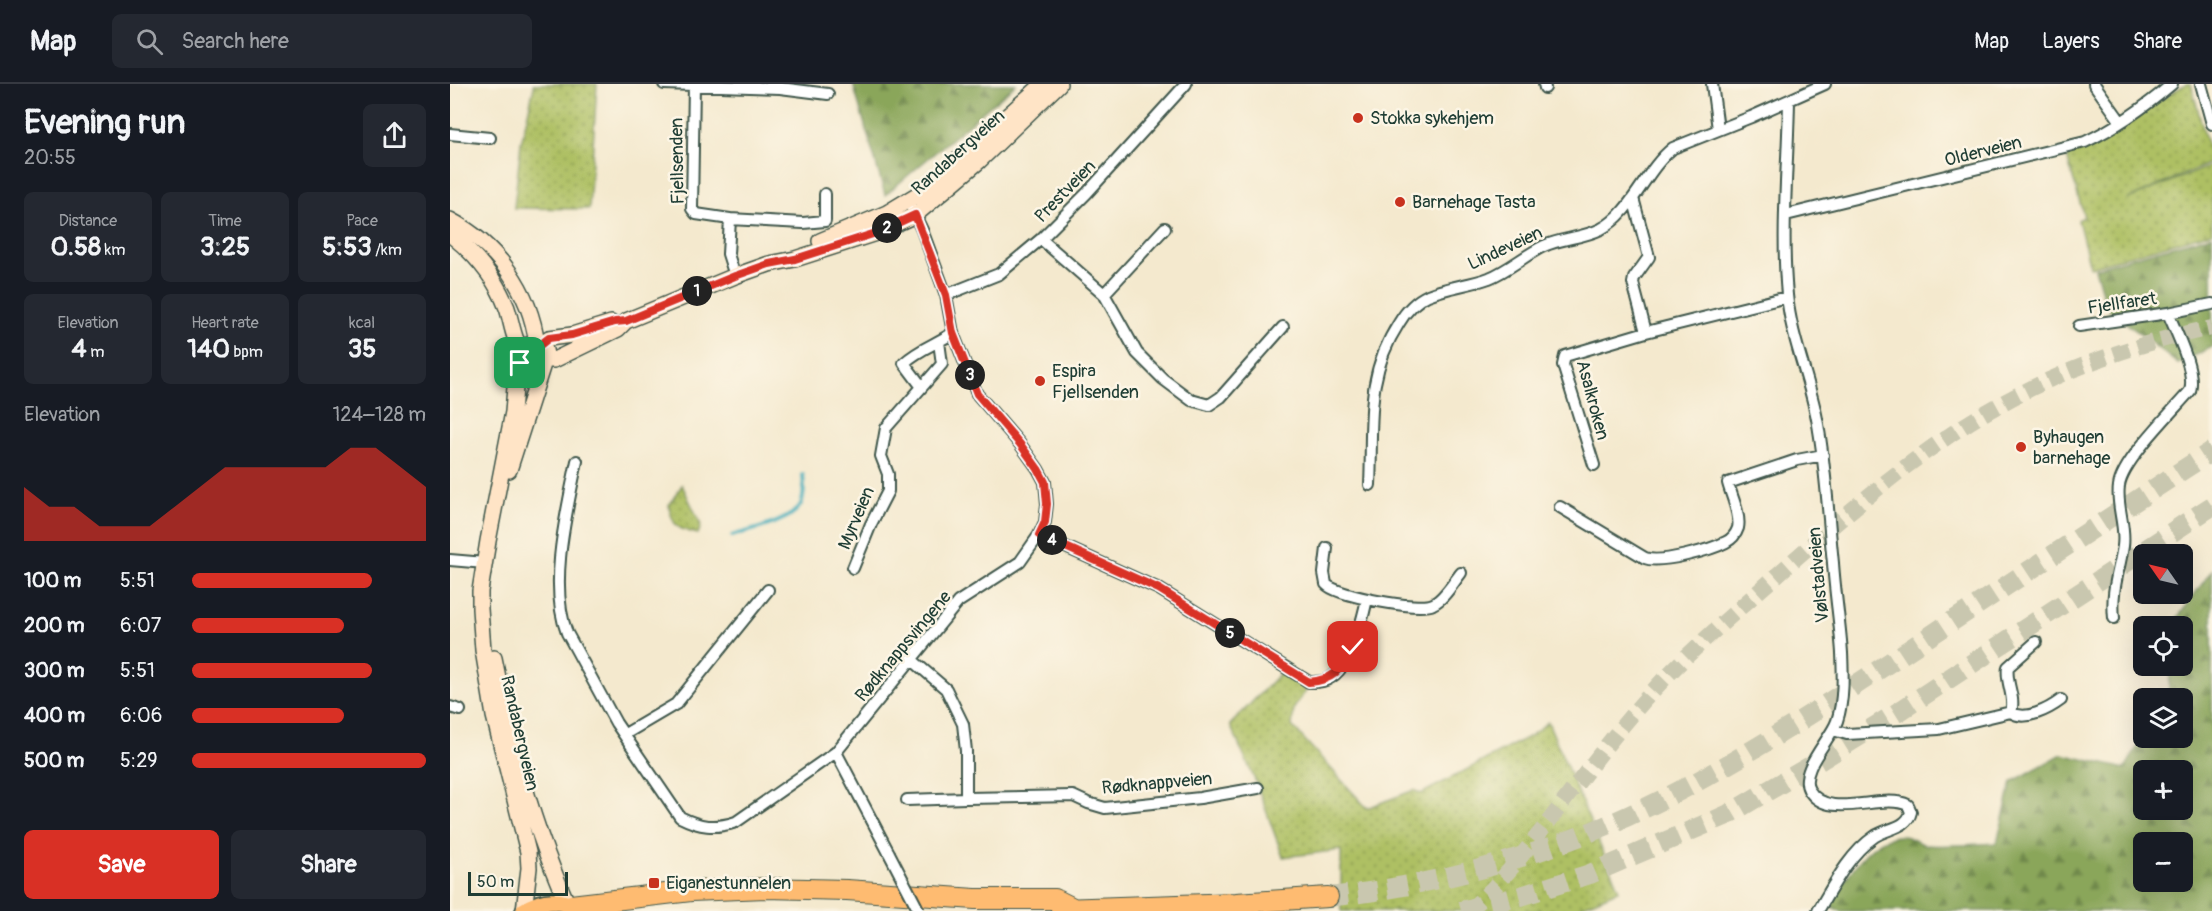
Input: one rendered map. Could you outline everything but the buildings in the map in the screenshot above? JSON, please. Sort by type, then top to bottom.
[{"type":"highway","points":[[572,906],[691,891],[766,888],[847,890],[975,898],[1055,899],[1073,908]]},
{"type":"highway","points":[[991,911],[1236,903],[1328,897]]},
{"type":"main road","name":"Randabergveien","points":[[769,264],[793,251],[870,221],[908,201],[944,174],[1043,84]]},
{"type":"main road","name":"Randabergveien","points":[[538,344],[549,338],[572,335],[626,321],[735,276],[876,233],[915,215],[979,161],[1059,84]]},
{"type":"main road","points":[[450,220],[475,235],[503,263],[518,286],[530,314],[538,344],[545,350],[543,362],[533,366],[525,362],[506,306],[495,284],[476,258],[450,234]]},
{"type":"main road","name":"Randabergveien","points":[[498,495],[510,470],[543,362],[554,360],[618,329],[626,321]]},
{"type":"main road","points":[[523,355],[528,345],[538,344]]},
{"type":"main road","name":"Randabergveien","points":[[523,355],[516,375],[513,411],[480,591],[483,651],[494,716],[528,852],[529,868],[524,911]]},
{"type":"main road","name":"Randabergveien","points":[[485,563],[489,629],[505,713],[522,779],[550,862],[572,906]]},
{"type":"main road","points":[[524,911],[542,902],[555,901],[572,906]]},
{"type":"street","points":[[663,84],[780,88],[828,94]]},
{"type":"street","name":"Prestveien","points":[[946,295],[999,274],[1041,239],[1094,186],[1186,84]]},
{"type":"street","points":[[1712,84],[1718,129]]},
{"type":"street","name":"Vølstadveien","points":[[1800,84],[1794,98],[1786,215],[1787,297],[1794,334],[1817,418],[1823,455],[1843,671],[1839,713],[1833,730],[1814,760],[1807,784],[1812,794],[1824,801],[1839,805],[1901,802],[1908,805],[1911,812],[1908,820],[1903,824],[1874,836],[1857,852],[1818,911]]},
{"type":"street","name":"Lindeveien","points":[[1370,485],[1371,404],[1375,376],[1389,339],[1414,303],[1428,295],[1489,278],[1546,245],[1601,229],[1614,219],[1633,198],[1668,152],[1679,145],[1825,84]]},
{"type":"street","points":[[2094,84],[2121,122]]},
{"type":"street","name":"Olderveien","points":[[1786,215],[2069,147],[2103,134],[2172,84]]},
{"type":"street","points":[[2200,84],[2212,124]]},
{"type":"street","name":"Fjellsenden","points":[[694,85],[692,209],[696,214],[730,219]]},
{"type":"street","points":[[450,134],[490,138]]},
{"type":"street","points":[[735,276],[728,254],[730,219],[803,223],[825,221],[825,194]]},
{"type":"street","points":[[1633,198],[1649,257],[1633,283],[1646,332]]},
{"type":"street","name":"Rødknappsvingene","points":[[577,460],[566,518],[559,590],[562,620],[571,641],[616,723],[680,817],[694,824],[708,827],[720,827],[736,822],[836,752],[958,602],[1020,562],[1039,535],[1045,522],[1047,504],[1045,482],[1020,444],[977,394],[953,333],[946,295],[908,201]]},
{"type":"street","points":[[1104,294],[1165,228]]},
{"type":"street","points":[[1041,239],[1104,294],[1137,353],[1175,389],[1191,400],[1209,405],[1221,397],[1283,327]]},
{"type":"street","name":"Asalkroken","points":[[1594,465],[1563,365],[1563,358],[1568,354],[1646,332],[1787,297]]},
{"type":"street","name":"Fjellfaret","points":[[2079,326],[2168,313],[2212,303]]},
{"type":"street","name":"Fjellfaret","points":[[2114,618],[2112,603],[2114,583],[2124,535],[2118,501],[2119,482],[2126,467],[2190,391],[2192,382],[2168,313]]},
{"type":"street","points":[[922,387],[904,363],[916,352],[953,333]]},
{"type":"street","name":"Myrveien","points":[[853,568],[871,524],[888,491],[888,474],[881,456],[886,428],[942,364],[939,342]]},
{"type":"street","points":[[1560,507],[1645,558],[1655,561],[1669,559],[1724,543],[1732,538],[1738,527],[1738,518],[1728,483],[1797,460],[1823,455]]},
{"type":"street","points":[[1039,535],[1159,589],[1309,682],[1324,681],[1343,665],[1358,636],[1367,599]]},
{"type":"street","points":[[1328,548],[1324,573],[1326,584],[1338,592],[1367,599],[1421,607],[1432,605],[1441,598],[1461,573]]},
{"type":"street","points":[[450,560],[485,563]]},
{"type":"street","points":[[625,734],[676,704],[768,590]]},
{"type":"street","points":[[2010,712],[2012,703],[2007,679],[2008,668],[2036,642]]},
{"type":"street","points":[[911,659],[946,689],[963,724],[966,751],[966,798]]},
{"type":"street","points":[[1833,730],[1847,734],[1922,731],[1964,724],[2010,712],[2022,717],[2052,707],[2061,700]]},
{"type":"street","points":[[836,752],[919,911]]},
{"type":"street","name":"Rødknappveien","points":[[907,800],[1073,796],[1105,808],[1200,798],[1258,788]]},
{"type":"green space","points":[[533,84],[597,84],[589,209],[514,208],[521,143]]},
{"type":"green space","points":[[853,84],[1016,84],[885,195]]},
{"type":"green space","points":[[2186,84],[2191,84],[2212,162],[2128,199],[2212,165],[2212,232],[2090,267],[2078,220],[2084,217],[2067,157]]},
{"type":"green space","points":[[2212,235],[2212,347],[2178,364],[2106,307],[2095,268]]},
{"type":"green space","points":[[682,485],[701,525],[698,534],[677,526],[672,518],[669,505]]},
{"type":"green space","points":[[2212,570],[2212,911],[1841,911],[1829,905],[1859,861],[1878,843],[1889,838],[1904,836],[1935,846],[1997,843],[2012,782],[2062,754],[2125,769],[2136,748],[2193,748],[2193,688],[2169,688],[2170,676],[2193,676],[2193,616],[2179,616],[2188,604],[2193,604],[2193,596]]},
{"type":"green space","points":[[1281,672],[1309,686],[1294,708],[1292,726],[1367,808],[1414,790],[1421,794],[1530,736],[1548,722],[1619,890],[1571,911],[1341,911],[1341,850],[1283,857],[1255,780],[1230,725]]},
{"type":"waterway","points":[[732,536],[780,520],[796,510],[803,497],[803,475]]},
{"type":"tunnel","points":[[1468,911],[1509,870],[1617,733],[1673,670],[1797,557],[1884,484],[1953,433],[1983,414],[2045,382],[2111,355],[2212,328]]},
{"type":"tunnel","points":[[1328,897],[1405,886],[1519,858],[1592,831],[1667,797],[1744,755],[1819,708],[2212,451]]},
{"type":"tunnel","points":[[1461,911],[1521,896],[1590,874],[1727,815],[1903,709],[2212,506]]},
{"type":"place","name":"Stokka sykehjem","points":[[1358,118]]},
{"type":"place","name":"Barnehage Tasta","points":[[1400,202]]},
{"type":"place","name":"Espira Fjellsenden","points":[[1040,381]]},
{"type":"place","name":"Byhaugen barnehage","points":[[2021,447]]},
{"type":"place","name":"Eiganestunnelen","points":[[654,883]]},
{"type":"route","points":[[520,363],[528,345],[540,345],[549,338],[563,337],[626,321],[735,276],[876,233],[915,215],[946,295],[953,333],[977,394],[1020,444],[1045,482],[1047,504],[1045,522],[1039,535],[1159,589],[1309,682],[1324,681],[1332,676],[1343,665],[1353,647]]}]
